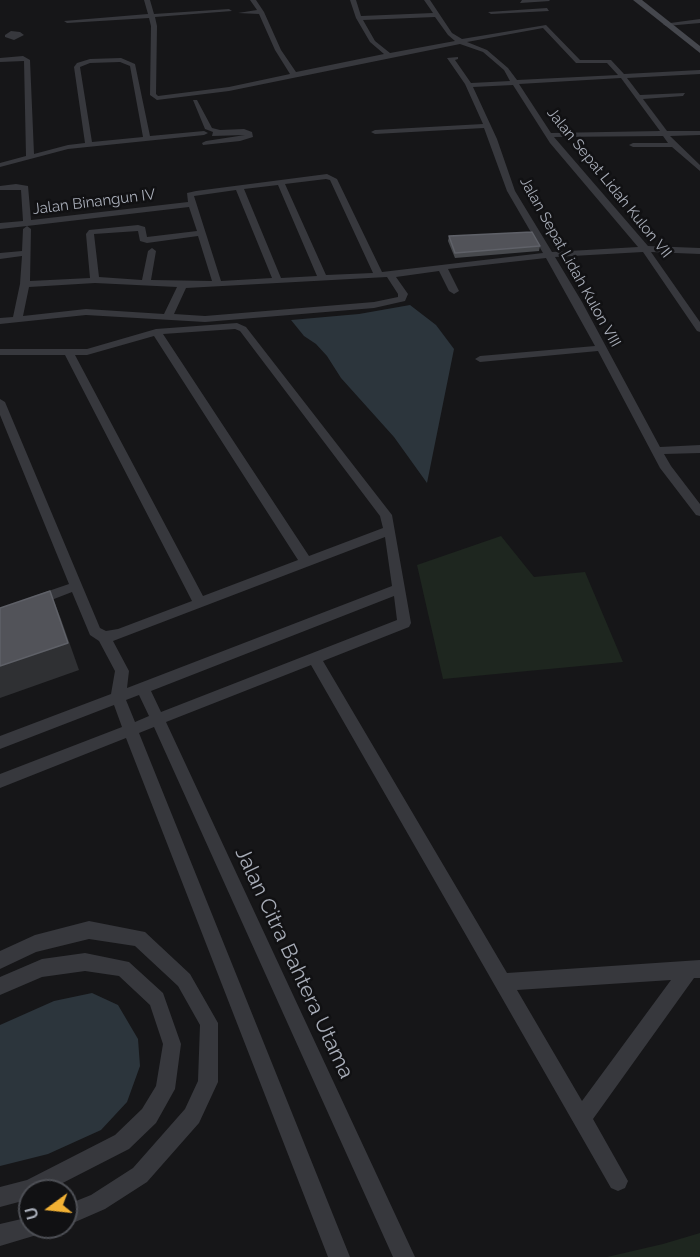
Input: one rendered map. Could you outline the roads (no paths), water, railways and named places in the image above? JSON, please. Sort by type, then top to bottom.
[{"type":"main road","points":[[637,0],[700,50]]},
{"type":"street","points":[[147,0],[152,15],[155,51],[153,95],[155,98],[229,89],[389,55],[544,26]]},
{"type":"street","points":[[253,0],[278,50],[295,76]]},
{"type":"street","points":[[353,0],[359,18],[374,42],[389,55]]},
{"type":"street","name":"Jalan Sepat Lidah Kulon VII","points":[[428,0],[450,34],[461,42],[494,56],[516,82],[522,96],[549,135],[645,249],[700,329]]},
{"type":"street","points":[[513,2],[547,0],[544,26]]},
{"type":"street","points":[[491,12],[547,10]]},
{"type":"street","points":[[67,21],[229,11]]},
{"type":"street","points":[[240,13],[261,12]]},
{"type":"street","points":[[359,18],[437,15]]},
{"type":"street","points":[[666,24],[700,21]]},
{"type":"street","points":[[544,26],[577,61],[610,62],[674,145],[700,169]]},
{"type":"street","points":[[450,34],[514,33]]},
{"type":"street","points":[[408,41],[418,50]]},
{"type":"street","points":[[0,60],[20,58],[27,60],[30,157]]},
{"type":"street","name":"Jalan Sepat Lidah Kulon VIII","points":[[456,58],[450,58],[468,85],[487,126],[511,191],[550,255],[666,468],[700,512]]},
{"type":"street","points":[[89,144],[77,67],[79,64],[90,61],[121,60],[133,65],[147,139]]},
{"type":"street","points":[[468,85],[700,72]]},
{"type":"street","points":[[639,97],[683,94]]},
{"type":"street","points":[[195,101],[210,132]]},
{"type":"street","points":[[375,132],[430,131],[487,126]]},
{"type":"street","points":[[0,165],[89,144],[210,132],[244,131],[249,134],[249,137],[240,139],[206,143]]},
{"type":"street","points":[[549,135],[700,133]]},
{"type":"street","points":[[633,145],[674,145]]},
{"type":"street","points":[[0,171],[18,170]]},
{"type":"street","points":[[217,284],[191,204],[190,197],[193,194],[327,176],[333,179],[379,275]]},
{"type":"street","points":[[280,181],[323,279]]},
{"type":"street","points":[[0,188],[16,186],[25,188],[27,226],[25,284],[17,319]]},
{"type":"street","points":[[239,187],[278,281]]},
{"type":"street","name":"Jalan Binangun IV","points":[[0,226],[27,226],[191,204]]},
{"type":"street","points":[[95,280],[90,234],[92,232],[138,228],[142,229],[143,239],[147,240],[201,233]]},
{"type":"street","points":[[25,284],[95,280],[183,285],[323,279],[390,274],[486,260],[550,255],[645,249],[700,251]]},
{"type":"street","points":[[146,282],[152,252]]},
{"type":"street","points":[[0,256],[26,253]]},
{"type":"street","points":[[442,267],[454,291]]},
{"type":"street","points":[[0,321],[86,312],[205,319],[390,302],[403,297],[390,274]]},
{"type":"street","points":[[167,318],[183,285]]},
{"type":"street","points":[[0,352],[87,351],[156,333],[237,326],[243,329],[386,515],[404,623],[0,781]]},
{"type":"street","points":[[156,333],[306,562]]},
{"type":"street","points":[[480,359],[601,348]]},
{"type":"street","points":[[68,352],[200,603]]},
{"type":"street","points":[[0,402],[95,631],[104,637],[122,671],[118,698],[339,1257]]},
{"type":"street","points":[[657,450],[700,449]]},
{"type":"street","points":[[104,637],[119,634],[390,530]]},
{"type":"street","points":[[22,606],[76,586]]},
{"type":"street","points":[[0,743],[399,589]]},
{"type":"street","points":[[314,658],[618,1180]]},
{"type":"street","name":"Jalan Citra Bahtera Utama","points":[[143,688],[404,1257]]},
{"type":"street","points":[[0,960],[35,944],[89,930],[139,938],[184,980],[209,1023],[208,1082],[192,1116],[140,1175],[98,1202],[78,1210]]},
{"type":"street","points":[[0,986],[42,968],[85,962],[123,968],[157,999],[172,1044],[165,1089],[149,1116],[122,1142],[30,1189],[0,1197]]},
{"type":"street","points":[[504,982],[695,970]]},
{"type":"street","points":[[583,1117],[695,970]]},
{"type":"street","points":[[0,1235],[18,1231]]}]
